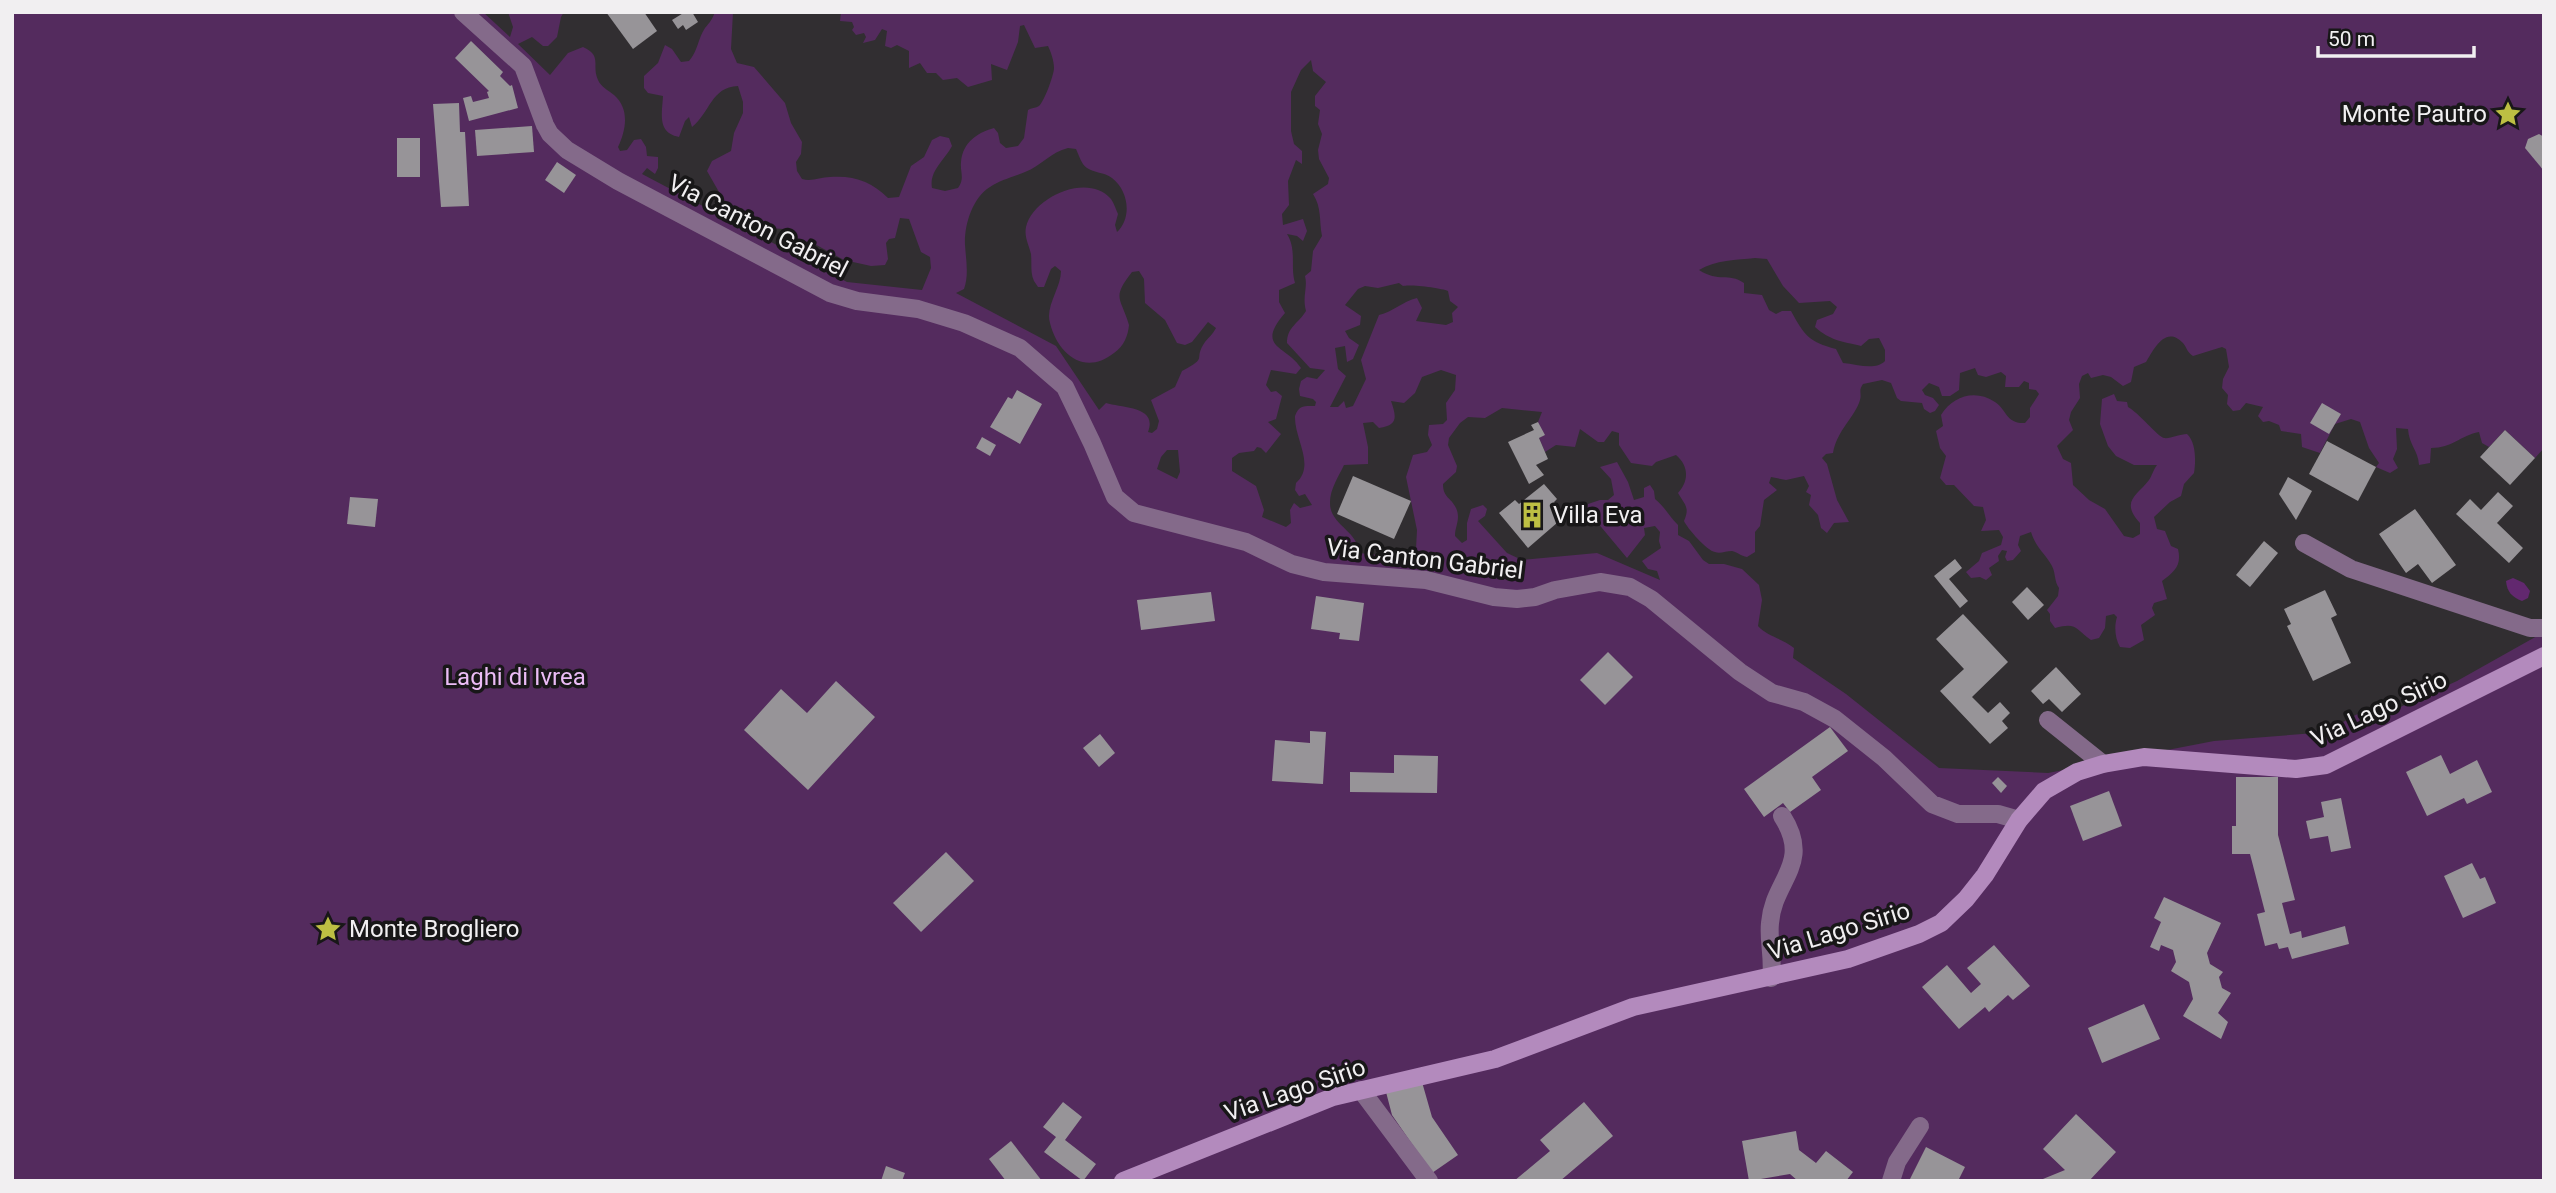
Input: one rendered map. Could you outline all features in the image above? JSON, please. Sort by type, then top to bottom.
[{"type":"main road","name":"Via Lago Sirio","points":[[1122,1181],[1337,1094],[1495,1059],[1633,1007],[1771,978],[1871,952],[1919,934],[1941,923],[1966,899],[1985,875],[2019,820],[2044,791],[2077,772],[2103,764],[2144,757],[2296,769],[2326,765],[2544,656]]},
{"type":"street","name":"Via Canton Gabriel","points":[[463,12],[523,66],[550,134],[567,150],[618,181],[830,293],[857,301],[918,309],[964,323],[1020,348],[1065,387],[1093,443],[1115,497],[1134,513],[1246,542],[1292,564],[1324,572],[1426,580],[1494,597],[1517,599],[1600,582],[1630,587],[1651,599],[1740,672],[1772,693],[1804,702],[1835,719],[1884,758],[1932,804],[1958,814],[1998,814],[2019,820]]},
{"type":"street","points":[[2304,543],[2351,569],[2530,628],[2544,628]]},
{"type":"street","points":[[2048,720],[2103,764]]},
{"type":"street","points":[[1771,978],[1773,965],[1770,922],[1773,906],[1792,866],[1794,848],[1792,831],[1782,816]]},
{"type":"street","points":[[1361,1090],[1429,1181]]},
{"type":"street","points":[[1891,1181],[1897,1162],[1920,1126]]},
{"type":"green space","name":"Laghi di Ivrea","points":[[12,12],[483,12],[510,37],[513,27],[508,12],[564,12],[557,37],[548,46],[543,46],[532,37],[518,44],[550,75],[568,53],[583,47],[593,54],[599,82],[619,101],[624,113],[623,134],[618,147],[620,151],[627,150],[634,140],[641,139],[647,156],[658,157],[655,174],[647,168],[642,174],[847,282],[922,290],[931,268],[930,257],[921,252],[909,219],[900,218],[895,238],[886,243],[888,259],[885,265],[871,266],[844,260],[811,242],[798,241],[783,229],[759,227],[727,206],[707,171],[712,161],[731,151],[734,133],[743,113],[738,86],[729,87],[716,96],[692,127],[689,117],[679,137],[672,135],[662,122],[663,96],[648,93],[644,88],[644,76],[658,63],[665,45],[672,49],[681,62],[689,61],[715,12],[733,12],[731,49],[737,63],[754,67],[785,103],[791,123],[802,142],[801,154],[796,162],[802,179],[855,179],[876,188],[888,198],[899,197],[911,166],[924,157],[932,140],[940,136],[949,138],[952,146],[935,171],[932,188],[945,191],[958,188],[962,178],[962,155],[968,144],[977,136],[994,128],[1000,143],[1006,148],[1018,146],[1024,138],[1028,110],[1039,106],[1048,88],[1054,71],[1053,60],[1048,46],[1035,48],[1024,25],[1020,26],[1018,42],[1007,70],[991,64],[992,80],[968,87],[957,78],[943,80],[936,73],[927,73],[920,63],[909,68],[909,51],[897,45],[891,48],[885,46],[887,31],[882,29],[875,40],[863,43],[866,37],[864,33],[856,35],[852,30],[852,22],[840,21],[841,12],[2544,12],[2544,448],[2535,458],[2505,430],[2489,447],[2482,443],[2479,432],[2445,446],[2431,448],[2430,463],[2419,465],[2408,429],[2396,428],[2397,449],[2393,459],[2398,468],[2390,473],[2376,467],[2379,463],[2369,448],[2360,422],[2351,419],[2335,424],[2320,453],[2302,447],[2301,434],[2281,431],[2279,425],[2263,422],[2258,416],[2263,407],[2246,403],[2240,410],[2233,411],[2227,404],[2228,395],[2222,388],[2229,367],[2226,349],[2222,347],[2193,356],[2183,343],[2171,336],[2160,341],[2146,362],[2134,367],[2131,382],[2123,386],[2111,377],[2103,375],[2091,378],[2088,373],[2082,376],[2079,384],[2080,398],[2071,412],[2069,420],[2073,430],[2057,446],[2063,459],[2071,463],[2073,485],[2089,500],[2105,509],[2124,536],[2133,538],[2140,534],[2140,523],[2131,509],[2132,499],[2149,480],[2157,465],[2134,465],[2116,456],[2108,446],[2100,424],[2102,399],[2114,394],[2117,401],[2127,402],[2128,407],[2164,438],[2187,434],[2195,452],[2194,473],[2184,484],[2181,496],[2154,517],[2157,529],[2165,531],[2171,546],[2178,549],[2179,555],[2176,568],[2162,581],[2167,599],[2154,603],[2152,608],[2155,615],[2141,625],[2144,640],[2130,648],[2120,647],[2118,644],[2117,617],[2114,614],[2106,616],[2105,628],[2099,638],[2091,640],[2072,626],[2055,628],[2047,610],[2058,596],[2059,588],[2052,566],[2031,532],[2020,536],[2018,545],[2021,551],[2013,560],[2007,561],[2007,551],[2002,550],[1998,556],[1999,561],[1989,568],[1992,575],[1986,580],[1980,577],[1971,578],[1966,572],[1979,561],[1982,553],[2001,545],[2003,537],[1999,530],[1981,531],[1986,520],[1983,507],[1974,506],[1954,485],[1946,485],[1940,478],[1946,456],[1940,448],[1936,431],[1943,426],[1941,415],[1946,408],[1958,399],[1972,395],[1995,402],[2010,419],[2025,423],[2039,394],[2036,390],[2029,389],[2029,383],[2024,381],[2019,387],[2005,387],[2006,376],[2001,372],[1986,377],[1978,375],[1975,368],[1960,373],[1959,390],[1950,396],[1942,396],[1939,387],[1929,383],[1922,390],[1939,405],[1930,413],[1924,409],[1922,403],[1901,401],[1897,398],[1891,383],[1882,380],[1863,384],[1858,406],[1838,437],[1833,453],[1822,458],[1827,464],[1837,500],[1849,522],[1834,523],[1827,533],[1821,528],[1818,515],[1809,505],[1811,495],[1806,492],[1809,486],[1804,476],[1786,480],[1771,477],[1769,483],[1777,490],[1764,500],[1760,526],[1755,532],[1755,552],[1747,557],[1732,551],[1711,551],[1686,524],[1686,506],[1678,493],[1686,474],[1676,455],[1652,466],[1631,463],[1619,445],[1619,433],[1612,431],[1604,442],[1598,442],[1580,429],[1575,447],[1556,445],[1545,452],[1539,438],[1544,435],[1538,422],[1542,412],[1502,408],[1485,418],[1468,417],[1449,438],[1448,445],[1457,466],[1456,472],[1443,484],[1444,492],[1457,512],[1455,536],[1462,543],[1467,540],[1467,523],[1471,509],[1483,505],[1487,509],[1485,516],[1478,521],[1507,553],[1522,560],[1597,553],[1660,580],[1657,571],[1648,569],[1642,561],[1661,548],[1660,532],[1655,526],[1644,528],[1645,535],[1627,558],[1587,510],[1588,504],[1608,500],[1614,495],[1611,479],[1600,467],[1617,462],[1634,500],[1644,497],[1644,488],[1650,485],[1655,499],[1678,525],[1678,535],[1689,541],[1703,560],[1709,564],[1724,564],[1742,569],[1759,585],[1762,600],[1758,626],[1794,648],[1793,658],[1846,694],[1939,768],[2048,773],[2214,741],[2328,732],[2365,711],[2379,706],[2385,710],[2385,714],[2457,681],[2544,632],[2544,1181],[12,1181]],"holes":[[[1311,60],[1313,71],[1326,82],[1315,96],[1315,106],[1320,110],[1318,124],[1322,134],[1319,159],[1329,178],[1328,184],[1313,194],[1319,209],[1322,236],[1313,251],[1311,271],[1305,276],[1306,311],[1287,338],[1287,343],[1310,368],[1325,370],[1317,379],[1307,377],[1301,381],[1300,396],[1316,402],[1315,406],[1300,408],[1295,416],[1304,460],[1302,476],[1296,483],[1295,490],[1299,496],[1305,494],[1312,505],[1300,508],[1294,503],[1290,510],[1291,523],[1286,527],[1262,517],[1264,510],[1256,486],[1232,471],[1232,458],[1239,453],[1254,451],[1257,447],[1266,453],[1281,434],[1268,422],[1276,419],[1282,396],[1276,391],[1271,392],[1266,385],[1271,370],[1296,374],[1301,368],[1273,340],[1276,324],[1285,313],[1279,302],[1279,290],[1295,283],[1292,246],[1287,234],[1297,236],[1303,241],[1307,231],[1303,219],[1283,225],[1282,214],[1289,205],[1288,181],[1296,160],[1302,164],[1302,151],[1294,144],[1291,131],[1291,92],[1301,70]],[[1076,149],[1087,168],[1118,183],[1126,205],[1125,219],[1117,232],[1115,225],[1118,214],[1111,199],[1101,191],[1076,188],[1050,198],[1039,206],[1026,227],[1032,274],[1038,287],[1044,287],[1051,269],[1055,266],[1061,271],[1049,317],[1054,334],[1066,353],[1074,359],[1093,363],[1103,360],[1120,347],[1129,325],[1120,293],[1132,272],[1139,271],[1144,279],[1145,303],[1165,320],[1177,343],[1185,345],[1192,342],[1208,322],[1216,328],[1201,348],[1198,360],[1182,371],[1175,387],[1151,400],[1159,421],[1157,429],[1152,433],[1148,432],[1148,417],[1137,410],[1106,403],[1099,410],[1056,346],[956,293],[964,289],[966,284],[966,229],[978,198],[994,185],[1031,169],[1062,150]],[[1767,259],[1783,286],[1799,303],[1830,301],[1837,307],[1833,314],[1817,320],[1815,327],[1831,338],[1861,346],[1869,339],[1879,338],[1885,350],[1885,361],[1876,366],[1843,363],[1836,349],[1808,336],[1791,311],[1776,314],[1769,310],[1762,295],[1744,293],[1744,283],[1733,278],[1712,276],[1699,270],[1719,262]],[[1399,283],[1403,286],[1448,291],[1450,301],[1458,307],[1452,313],[1453,322],[1446,325],[1416,321],[1422,308],[1417,298],[1379,315],[1361,360],[1366,379],[1353,406],[1346,408],[1344,401],[1338,407],[1330,407],[1346,376],[1338,369],[1335,348],[1345,346],[1347,362],[1353,359],[1359,345],[1349,338],[1345,331],[1360,325],[1361,316],[1345,305],[1358,289],[1365,286],[1378,288]],[[1441,370],[1456,375],[1455,390],[1446,403],[1447,420],[1443,424],[1429,425],[1428,435],[1432,445],[1427,452],[1413,455],[1406,477],[1417,530],[1416,549],[1425,560],[1359,553],[1354,539],[1331,510],[1330,497],[1333,487],[1344,465],[1368,464],[1363,423],[1373,422],[1379,428],[1390,425],[1395,415],[1391,401],[1404,403],[1415,393],[1422,377]],[[1167,450],[1178,450],[1180,472],[1177,479],[1157,469]]]},
{"type":"shaded area","points":[[2513,578],[2524,583],[2530,591],[2528,598],[2522,601],[2511,594],[2506,581]]},
{"type":"building","points":[[606,12],[644,12],[657,31],[633,49]]},
{"type":"building","points":[[685,12],[692,12],[698,22],[686,30],[683,25],[678,29],[672,20]]},
{"type":"building","points":[[471,41],[503,72],[500,76],[512,85],[518,108],[469,121],[463,98],[471,96],[473,102],[489,98],[489,91],[455,58]]},
{"type":"building","points":[[459,103],[460,132],[465,132],[469,206],[441,207],[433,104]]},
{"type":"building","points":[[532,126],[534,152],[477,156],[475,130]]},
{"type":"building","points":[[2539,134],[2544,137],[2544,171],[2525,148],[2528,139]]},
{"type":"building","points":[[397,138],[420,138],[420,177],[397,177]]},
{"type":"building","points":[[557,162],[576,175],[564,193],[545,180]]},
{"type":"building","points":[[1017,390],[1042,404],[1020,444],[990,427],[1008,397],[1012,399]]},
{"type":"building","points":[[2322,403],[2341,414],[2329,434],[2310,423]]},
{"type":"building","points":[[1538,422],[1545,435],[1539,438],[1548,459],[1536,465],[1544,475],[1529,484],[1508,442],[1534,430],[1531,425]]},
{"type":"building","points":[[2505,430],[2535,458],[2510,485],[2480,457]]},
{"type":"building","points":[[982,437],[996,445],[990,456],[976,448]]},
{"type":"building","points":[[2327,441],[2376,467],[2358,501],[2309,474]]},
{"type":"building","points":[[1353,476],[1411,501],[1394,539],[1337,514]]},
{"type":"building","points":[[2288,477],[2312,491],[2296,520],[2279,494]]},
{"type":"building","name":"Villa Eva","points":[[1544,484],[1557,499],[1554,502],[1565,516],[1528,548],[1499,513],[1515,500],[1519,504]]},
{"type":"building","points":[[2498,492],[2513,506],[2497,523],[2523,548],[2509,563],[2456,514],[2470,499],[2481,510]]},
{"type":"building","points":[[350,497],[378,499],[375,527],[347,524]]},
{"type":"building","points":[[2415,509],[2456,565],[2432,583],[2418,564],[2406,573],[2379,534]]},
{"type":"building","points":[[2264,541],[2278,553],[2250,587],[2236,575]]},
{"type":"building","points":[[1955,559],[1962,568],[1949,579],[1968,601],[1960,608],[1934,576]]},
{"type":"building","points":[[2027,587],[2044,605],[2028,620],[2012,602]]},
{"type":"building","points":[[2325,590],[2337,615],[2331,618],[2351,663],[2313,681],[2287,626],[2291,624],[2284,609]]},
{"type":"building","points":[[1211,592],[1215,621],[1141,630],[1137,600]]},
{"type":"building","points":[[1316,596],[1364,603],[1359,641],[1339,639],[1340,633],[1311,629]]},
{"type":"building","points":[[1963,614],[2008,662],[1972,697],[1988,713],[2000,702],[2010,713],[2002,721],[2008,728],[1990,744],[1940,691],[1964,669],[1936,639]]},
{"type":"building","points":[[1608,652],[1633,677],[1605,705],[1580,680]]},
{"type":"building","points":[[2056,667],[2081,694],[2062,712],[2049,699],[2043,704],[2031,691]]},
{"type":"building","points":[[836,681],[875,717],[808,790],[744,730],[781,689],[807,713]]},
{"type":"building","points":[[1830,727],[1848,751],[1812,777],[1821,790],[1790,812],[1783,803],[1764,817],[1744,789]]},
{"type":"building","points":[[1310,731],[1326,732],[1323,784],[1272,781],[1275,740],[1310,743]]},
{"type":"building","points":[[1100,734],[1115,753],[1099,767],[1083,748]]},
{"type":"building","points":[[1394,755],[1438,756],[1437,793],[1350,792],[1350,772],[1394,773]]},
{"type":"building","points":[[2441,755],[2450,774],[2477,760],[2492,792],[2467,804],[2464,798],[2427,816],[2406,772]]},
{"type":"building","points":[[1998,777],[2007,786],[2001,793],[1992,783]]},
{"type":"building","points":[[2236,777],[2278,777],[2278,835],[2295,900],[2282,903],[2290,934],[2301,931],[2302,938],[2345,926],[2349,944],[2292,959],[2288,947],[2279,949],[2277,943],[2265,946],[2257,914],[2265,912],[2250,854],[2232,854],[2232,826],[2236,826]]},
{"type":"building","points":[[2109,791],[2122,826],[2083,841],[2070,806]]},
{"type":"building","points":[[2341,798],[2351,848],[2331,852],[2328,836],[2310,839],[2306,821],[2324,817],[2321,802]]},
{"type":"building","points":[[946,852],[974,881],[921,932],[893,903]]},
{"type":"building","points":[[2472,863],[2480,879],[2485,877],[2496,903],[2463,918],[2444,876]]},
{"type":"building","points":[[2164,897],[2221,923],[2207,953],[2210,964],[2223,972],[2219,977],[2222,988],[2231,993],[2218,1013],[2228,1022],[2221,1039],[2183,1016],[2193,999],[2189,982],[2171,971],[2176,962],[2173,950],[2161,945],[2159,951],[2150,947],[2161,922],[2154,918]]},
{"type":"building","points":[[1994,945],[2030,986],[2013,1000],[2008,995],[1989,1012],[1985,1007],[1959,1029],[1922,987],[1947,965],[1971,993],[1981,984],[1967,968]]},
{"type":"building","points":[[2144,1004],[2160,1039],[2102,1063],[2088,1028]]},
{"type":"building","points":[[1422,1082],[1432,1117],[1458,1155],[1432,1173],[1392,1115],[1386,1092]]},
{"type":"building","points":[[1063,1102],[1082,1117],[1065,1140],[1096,1164],[1083,1181],[1044,1152],[1056,1137],[1043,1127]]},
{"type":"building","points":[[1584,1102],[1613,1136],[1560,1181],[1514,1181],[1550,1151],[1540,1140]]},
{"type":"building","points":[[2076,1114],[2116,1152],[2089,1181],[2038,1181],[2065,1170],[2043,1149]]},
{"type":"building","points":[[1796,1131],[1799,1150],[1816,1163],[1826,1151],[1853,1172],[1846,1181],[1798,1181],[1790,1174],[1749,1181],[1742,1141]]},
{"type":"building","points":[[1011,1141],[1042,1181],[1006,1181],[989,1159]]},
{"type":"building","points":[[1926,1147],[1965,1167],[1958,1181],[1909,1181]]},
{"type":"building","points":[[886,1166],[905,1173],[902,1181],[881,1181]]},
{"type":"place","name":"Monte Pautro","points":[[2508,114]]},
{"type":"place","name":"Villa Eva","points":[[1532,515]]},
{"type":"place","name":"Monte Brogliero","points":[[328,929]]}]
